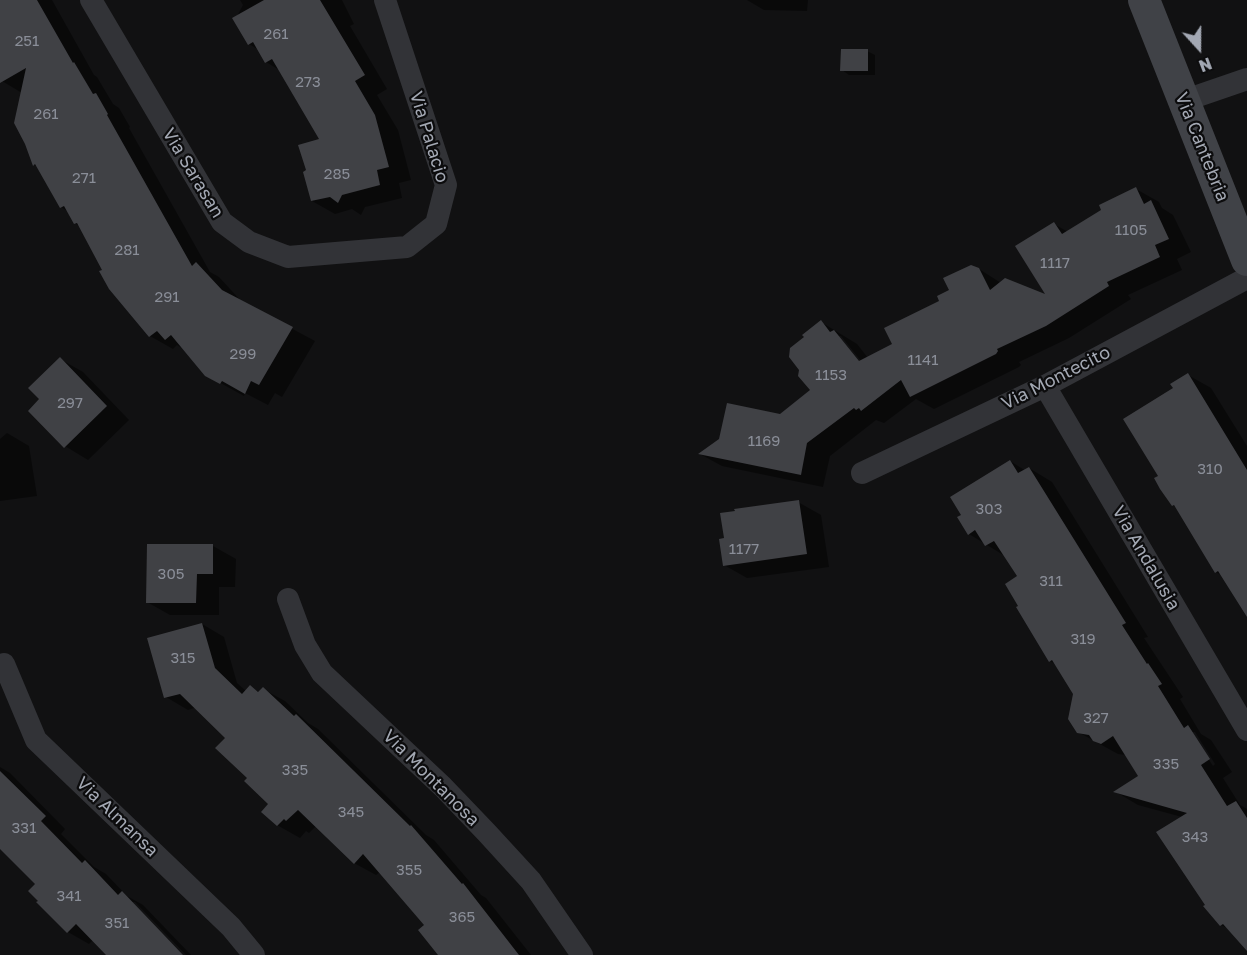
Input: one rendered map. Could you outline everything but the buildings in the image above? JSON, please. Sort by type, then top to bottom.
[{"type":"main road","name":"Via Cantebria","points":[[1144,0],[1247,260]]},
{"type":"street","name":"Via Sarasan","points":[[91,0],[222,222],[249,242],[288,256],[392,247]]},
{"type":"street","name":"Via Palacio","points":[[385,0],[447,185],[436,224],[407,247],[392,247]]},
{"type":"street","points":[[1183,101],[1247,80]]},
{"type":"street","name":"Via Montecito","points":[[862,473],[1045,386],[1247,278]]},
{"type":"street","name":"Via Andalusia","points":[[1045,386],[1247,730]]},
{"type":"street","name":"Via Montanosa","points":[[288,599],[304,645],[322,673],[443,787],[531,881],[582,955]]},
{"type":"street","name":"Via Almansa","points":[[4,664],[36,740],[231,927],[254,955]]}]
